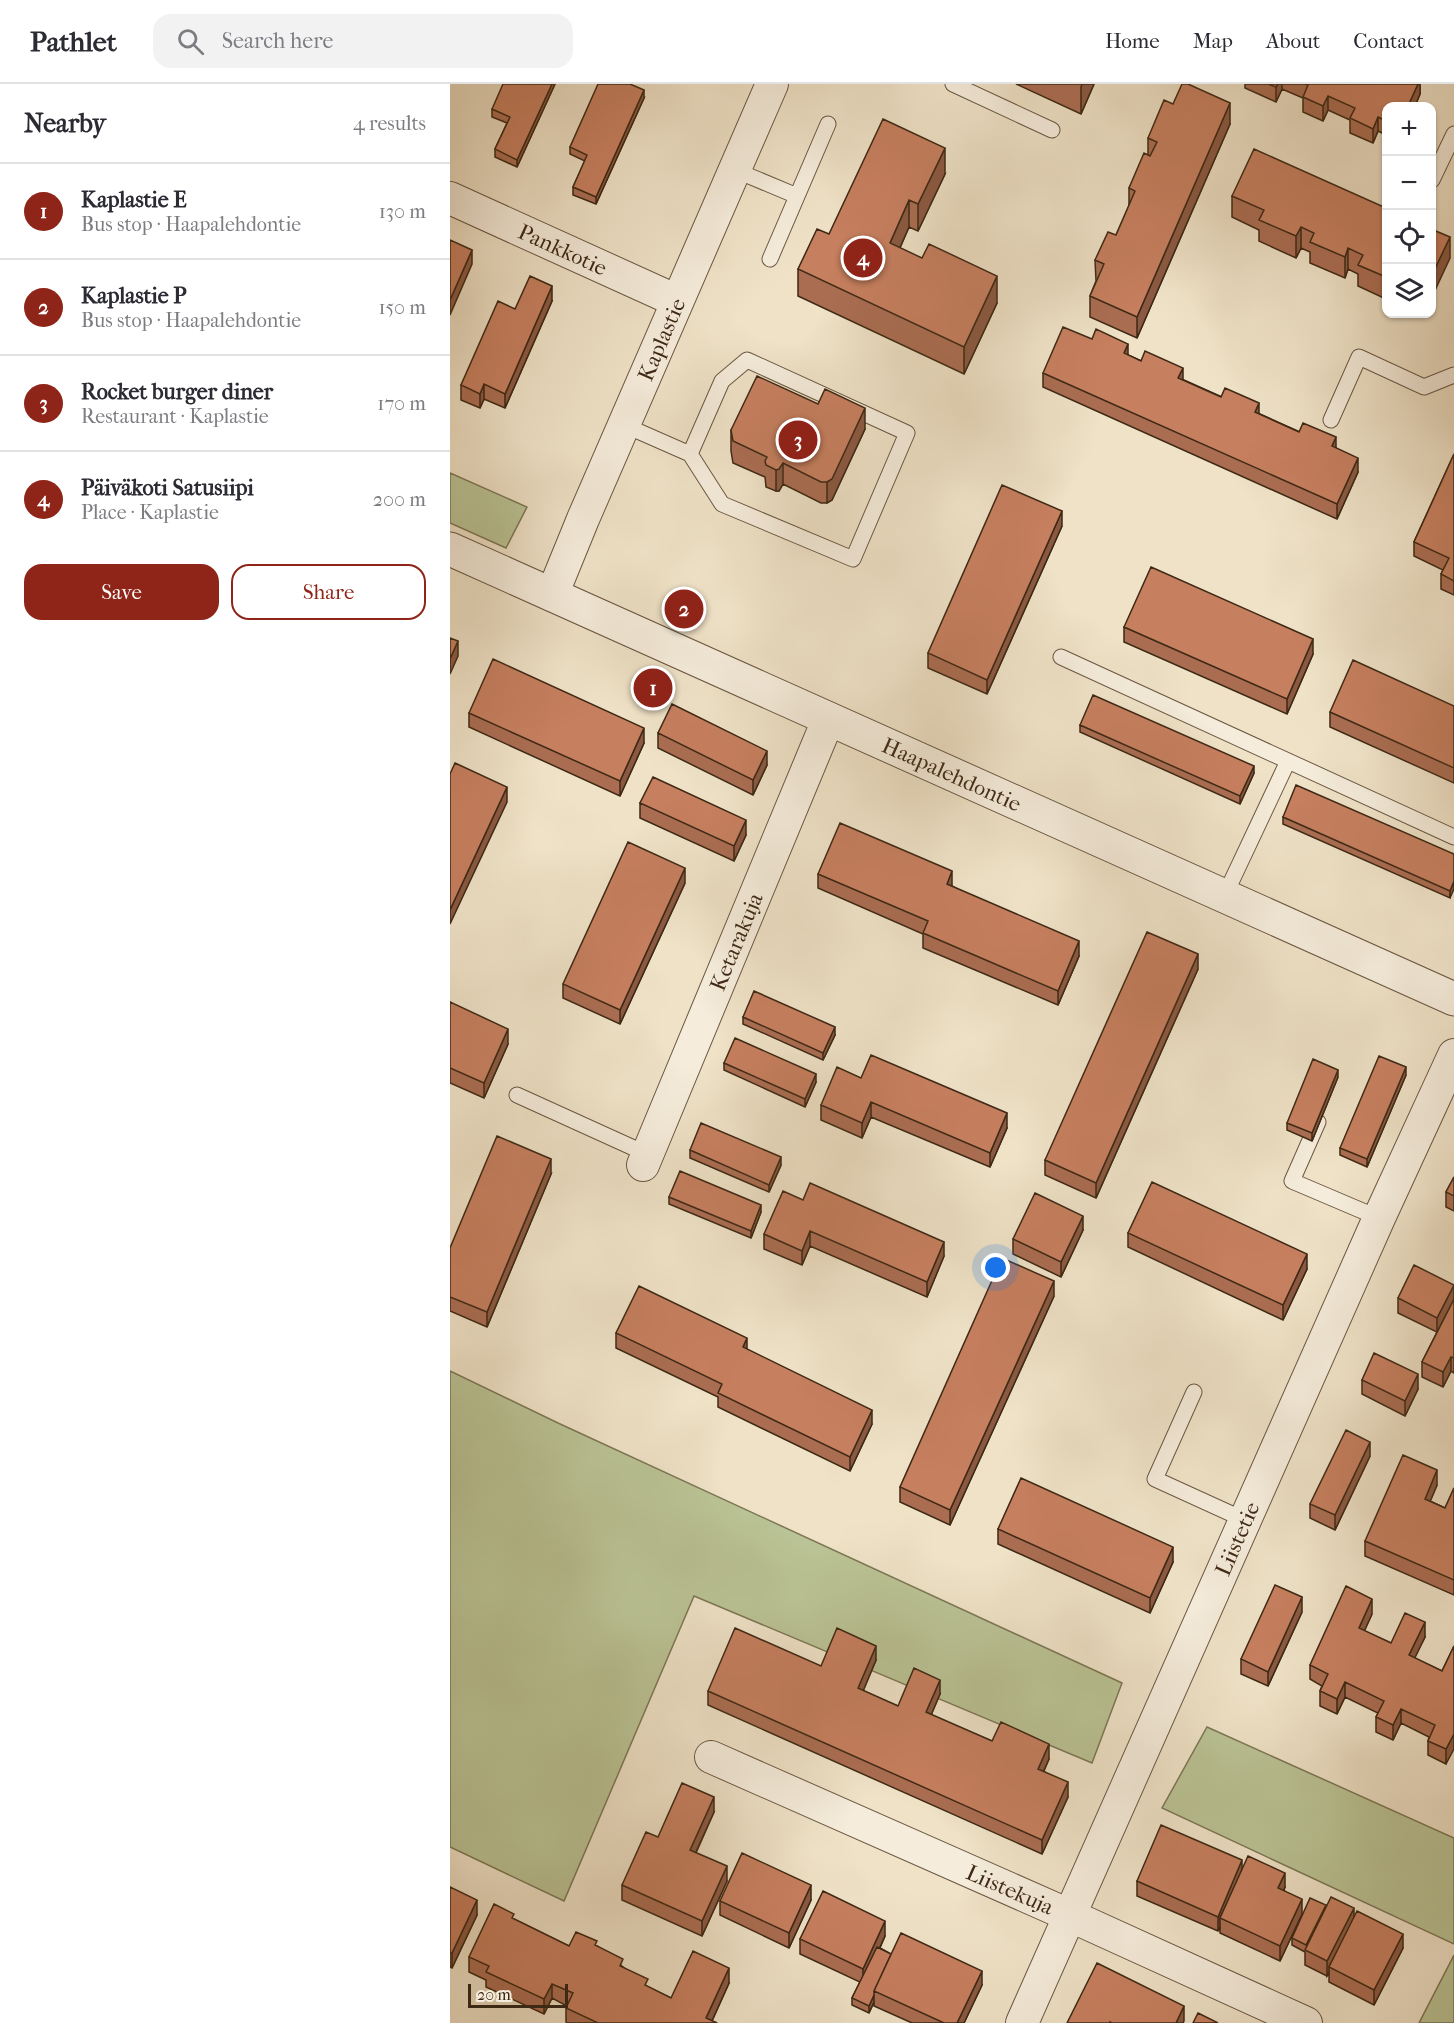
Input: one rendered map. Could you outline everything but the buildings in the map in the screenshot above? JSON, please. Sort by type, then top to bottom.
[{"type":"street","name":"Kaplastie","points":[[552,596],[772,84]]},
{"type":"street","name":"Pankkotie","points":[[450,198],[677,302]]},
{"type":"street","name":"Haapalehdontie","points":[[450,549],[1454,999]]},
{"type":"street","name":"Ketarakuja","points":[[645,1159],[828,720]]},
{"type":"street","name":"Liistetie","points":[[1022,2023],[1379,1218],[1454,1055]]},
{"type":"street","name":"Liistekuja","points":[[711,1757],[1306,2023]]},
{"type":"lane","points":[[953,84],[1052,130]]},
{"type":"lane","points":[[770,260],[828,124]]},
{"type":"lane","points":[[1436,172],[1454,134]]},
{"type":"lane","points":[[735,170],[797,196]]},
{"type":"lane","points":[[1331,420],[1359,357],[1424,387],[1454,375]]},
{"type":"lane","points":[[624,425],[690,454],[722,504],[853,559],[907,433],[747,360],[722,381],[690,454]]},
{"type":"lane","points":[[1061,657],[1454,837]]},
{"type":"lane","points":[[1225,895],[1288,761]]},
{"type":"lane","points":[[517,1095],[645,1159]]},
{"type":"lane","points":[[1325,1106],[1292,1181],[1379,1218]]},
{"type":"lane","points":[[1194,1392],[1155,1479],[1245,1520]]},
{"type":"green space","points":[[450,473],[527,507],[506,548],[450,523]]},
{"type":"green space","points":[[450,1371],[1122,1683],[1092,1763],[694,1596],[564,1901],[450,1847]]},
{"type":"green space","points":[[1207,1727],[1454,1838],[1454,1944],[1162,1808]]},
{"type":"green space","points":[[1454,1955],[1454,2023],[1419,2023]]},
{"type":"place","name":"Päiväkoti Satusiipi","points":[[863,258]]},
{"type":"place","name":"Rocket burger diner","points":[[798,440]]},
{"type":"place","name":"Kaplastie P","points":[[684,609]]},
{"type":"place","name":"Kaplastie E","points":[[653,688]]}]
